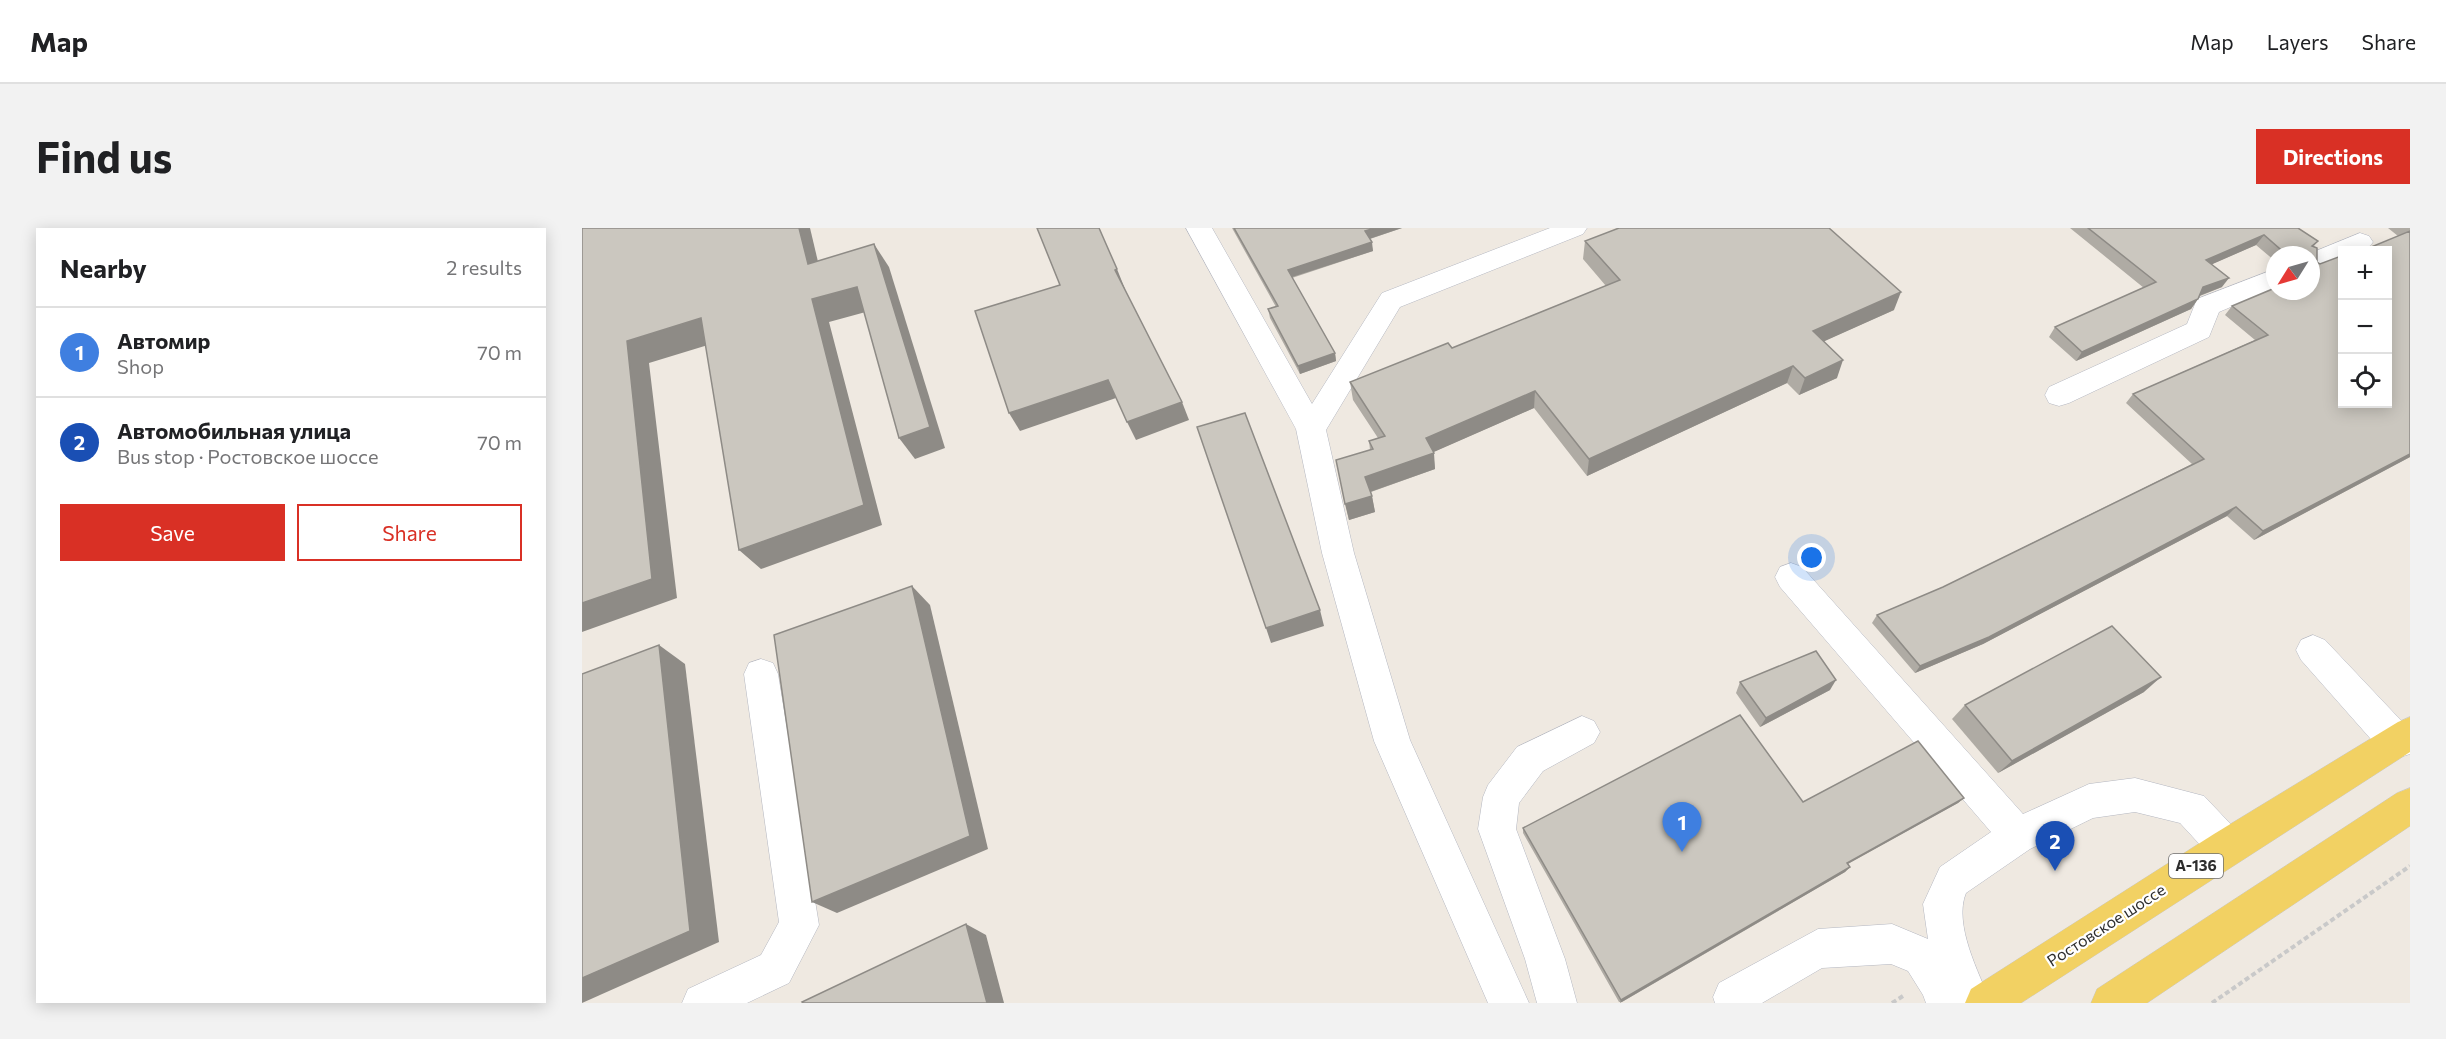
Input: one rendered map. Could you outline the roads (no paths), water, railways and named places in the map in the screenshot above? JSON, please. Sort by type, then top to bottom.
[{"type":"main road","name":"Ростовское шоссе","points":[[1985,1003],[2227,847],[2403,738]]},
{"type":"main road","points":[[2111,1003],[2410,804]]},
{"type":"lane","points":[[1199,228],[1311,429],[1338,553],[1392,741],[1509,1003]]},
{"type":"lane","points":[[1311,429],[1391,300],[1574,228]]},
{"type":"lane","points":[[2320,259],[2360,242]]},
{"type":"lane","points":[[2060,395],[2199,330],[2206,306],[2266,282]]},
{"type":"lane","points":[[1791,577],[1929,736],[1978,788],[2017,836]]},
{"type":"lane","points":[[2313,650],[2403,738]]},
{"type":"lane","points":[[702,1003],[776,969],[799,925],[761,674]]},
{"type":"lane","points":[[1557,1003],[1545,959],[1497,829],[1501,797],[1530,759],[1582,732]]},
{"type":"lane","points":[[1946,1003],[1935,951],[1942,904],[1953,879],[2017,836],[2089,801],[2135,795],[2191,808],[2227,847]]},
{"type":"lane","points":[[1733,997],[1818,949],[1892,944],[1935,951],[1971,1003]]},
{"type":"place","name":"Автомир","points":[[1682,852]]},
{"type":"place","name":"Автомобильная улица","points":[[2055,871]]}]
